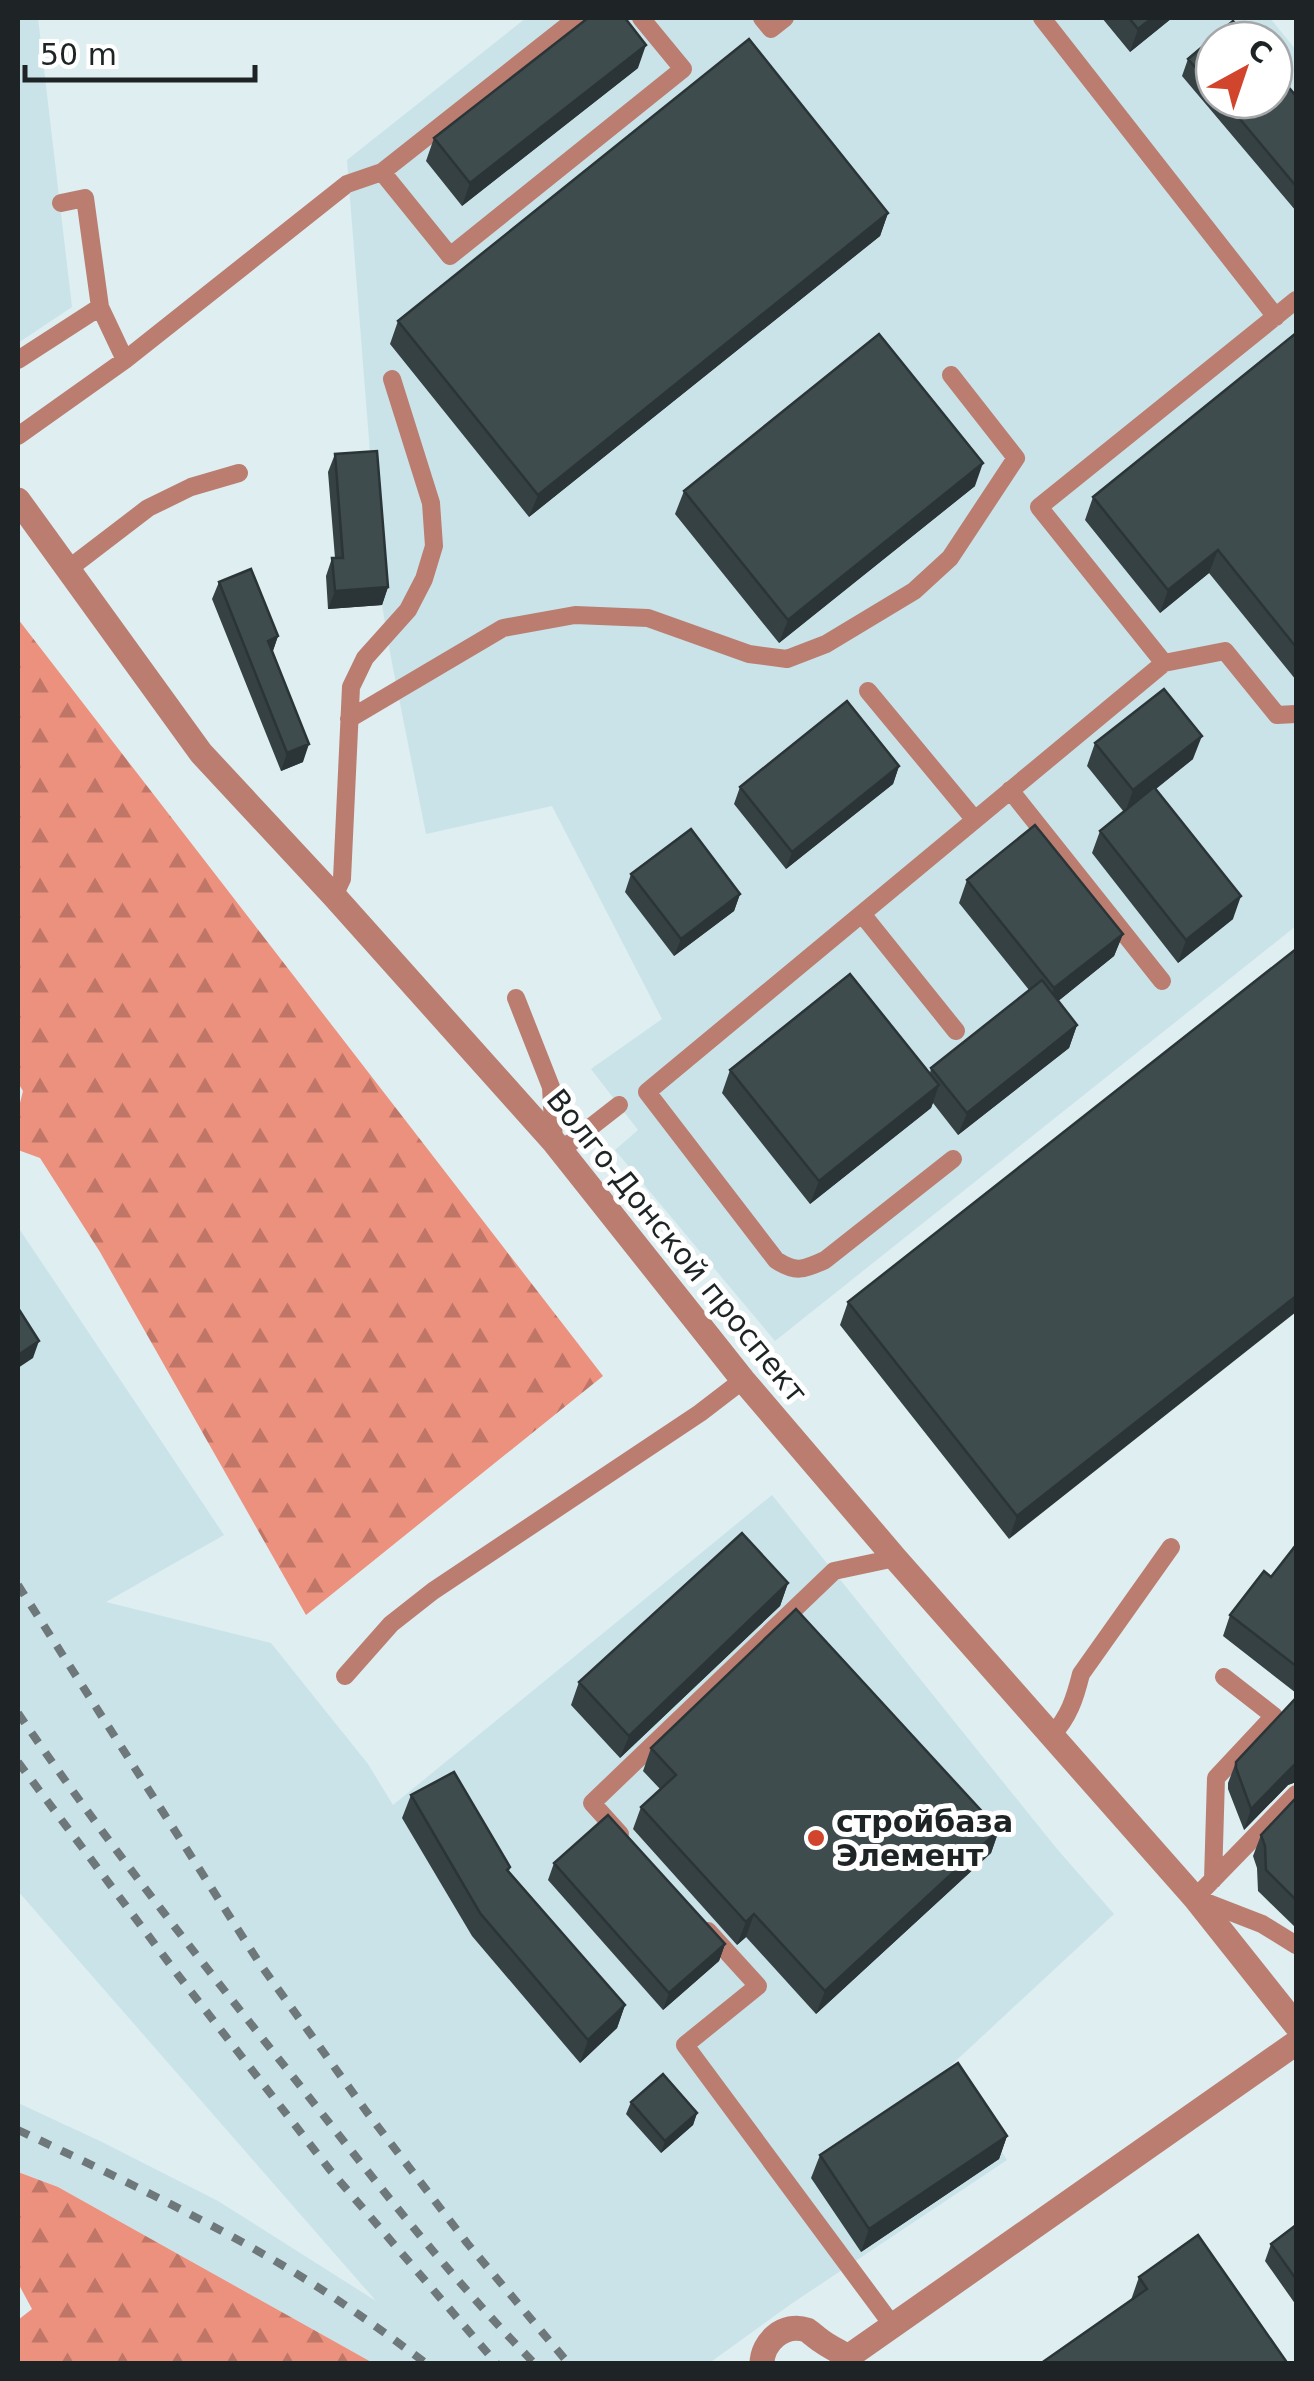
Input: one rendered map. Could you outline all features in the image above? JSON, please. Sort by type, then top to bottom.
[{"type":"street","name":"Волго-Донской проспект","points":[[18,500],[201,753],[557,1146],[743,1380],[895,1558],[1052,1735],[1204,1889],[1296,2025]]},
{"type":"street","points":[[762,2364],[761,2357],[770,2339],[787,2329],[808,2330],[845,2360],[1296,2043]]},
{"type":"lane","points":[[18,436],[125,360],[347,184],[382,172],[577,18]]},
{"type":"lane","points":[[382,172],[450,256],[683,70],[641,18]]},
{"type":"lane","points":[[762,18],[771,29],[785,18]]},
{"type":"lane","points":[[1042,18],[1289,311],[1039,507],[1164,663]]},
{"type":"lane","points":[[61,204],[85,198],[100,307],[125,360]]},
{"type":"lane","points":[[18,360],[100,307]]},
{"type":"lane","points":[[349,720],[503,628],[575,614],[648,618],[750,654],[788,659],[826,644],[914,591],[950,558],[1016,458],[951,375]]},
{"type":"lane","points":[[334,896],[342,878],[351,687],[365,658],[408,610],[424,580],[434,546],[431,502],[392,379]]},
{"type":"lane","points":[[67,570],[148,508],[191,488],[239,473]]},
{"type":"lane","points":[[953,1159],[824,1260],[807,1268],[789,1269],[776,1260],[648,1092],[1164,663],[1225,651],[1277,715],[1296,714]]},
{"type":"lane","points":[[868,691],[975,820]]},
{"type":"lane","points":[[1010,790],[1162,981]]},
{"type":"lane","points":[[862,914],[956,1031]]},
{"type":"lane","points":[[516,998],[551,1088],[557,1146],[619,1106]]},
{"type":"lane","points":[[345,1676],[391,1624],[433,1591],[700,1413],[743,1380]]},
{"type":"lane","points":[[1052,1735],[1066,1720],[1080,1674],[1171,1547]]},
{"type":"lane","points":[[630,1846],[592,1803],[834,1571],[895,1558]]},
{"type":"lane","points":[[1204,1889],[1216,1778],[1274,1716],[1224,1677]]},
{"type":"lane","points":[[1204,1889],[1296,1794]]},
{"type":"lane","points":[[1204,1889],[1296,1944]]},
{"type":"lane","points":[[694,1916],[758,1986],[685,2045],[894,2326]]},
{"type":"shaded area","points":[[18,18],[38,18],[72,307],[18,343]]},
{"type":"shaded area","points":[[526,18],[1270,18],[1194,20],[1194,120],[1294,120],[1294,48],[1296,50],[1296,926],[775,1341],[615,1150],[638,1130],[591,1069],[662,1019],[552,806],[426,834],[382,605],[347,160]]},
{"type":"shaded area","points":[[18,1227],[224,1535],[106,1602],[271,1643],[368,1764],[393,1805],[772,1495],[1057,1849],[1114,1914],[947,2069],[1007,2160],[708,2364],[373,2363],[58,2187],[18,2172],[18,2103],[218,2201],[376,2301],[18,1891]]},
{"type":"green space","points":[[18,619],[603,1376],[306,1615],[100,1252],[40,1158],[18,1150],[18,1111],[23,1091],[18,1083]]},
{"type":"green space","points":[[18,2172],[58,2187],[373,2363],[18,2363],[18,2320],[32,2309],[18,2283]]},
{"type":"building","points":[[588,18],[625,18],[646,45],[470,183],[434,138]]},
{"type":"building","points":[[1129,18],[1152,18],[1138,29]]},
{"type":"building","points":[[749,39],[888,213],[538,495],[398,321]]},
{"type":"building","points":[[1294,94],[1296,96],[1296,186],[1241,120],[1294,120]]},
{"type":"building","points":[[1296,333],[1296,647],[1218,550],[1168,590],[1093,497]]},
{"type":"building","points":[[879,334],[983,463],[788,620],[684,491]]},
{"type":"building","points":[[377,451],[388,587],[335,591],[332,558],[343,558],[335,454]]},
{"type":"building","points":[[251,569],[278,636],[268,641],[309,744],[287,753],[219,582]]},
{"type":"building","points":[[1164,689],[1202,736],[1133,790],[1095,743]]},
{"type":"building","points":[[847,701],[899,766],[792,852],[740,787]]},
{"type":"building","points":[[1154,787],[1241,896],[1186,940],[1100,831]]},
{"type":"building","points":[[1035,825],[1123,934],[1054,988],[967,880]]},
{"type":"building","points":[[691,829],[740,894],[681,939],[631,874]]},
{"type":"building","points":[[1296,949],[1296,1296],[1017,1516],[848,1302]]},
{"type":"building","points":[[850,974],[939,1085],[819,1181],[730,1070]]},
{"type":"building","points":[[1042,980],[1077,1025],[967,1113],[931,1068]]},
{"type":"building","points":[[18,1308],[39,1341],[18,1355]]},
{"type":"building","points":[[742,1533],[788,1583],[629,1736],[579,1682]]},
{"type":"building","points":[[1296,1545],[1296,1666],[1230,1615],[1264,1571],[1271,1577]]},
{"type":"building","name":"стройбаза Элемент","points":[[796,1609],[999,1830],[825,1991],[754,1914],[746,1922],[641,1807],[676,1775],[651,1748]]},
{"type":"building","points":[[1296,1698],[1296,1763],[1251,1809],[1236,1762]]},
{"type":"building","points":[[454,1772],[510,1867],[507,1870],[625,2005],[588,2040],[480,1913],[411,1795]]},
{"type":"building","points":[[1296,1798],[1296,1900],[1266,1870],[1261,1835]]},
{"type":"building","points":[[608,1815],[725,1944],[669,1993],[554,1863]]},
{"type":"building","points":[[958,2063],[1007,2136],[869,2229],[820,2155]]},
{"type":"building","points":[[663,2074],[697,2113],[665,2141],[631,2102]]},
{"type":"building","points":[[1296,2225],[1296,2279],[1271,2244]]},
{"type":"building","points":[[1198,2235],[1288,2364],[1040,2364],[1147,2289],[1139,2277]]},
{"type":"railway","points":[[18,1585],[260,1964],[467,2243],[569,2364]]},
{"type":"railway","points":[[18,1713],[153,1898],[352,2152],[441,2260],[535,2364]]},
{"type":"railway","points":[[18,1762],[330,2170],[497,2364]]},
{"type":"railway","points":[[18,2130],[152,2194],[301,2276],[427,2364]]},
{"type":"place","name":"стройбаза Элемент","points":[[816,1838]]}]
